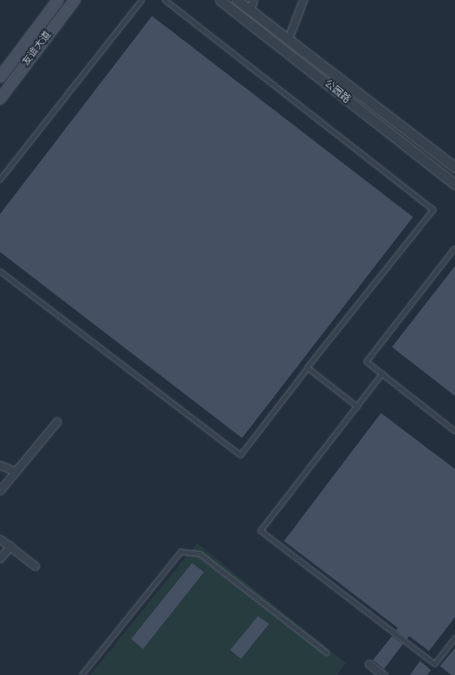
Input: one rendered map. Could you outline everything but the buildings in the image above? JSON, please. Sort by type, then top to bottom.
[{"type":"main road","name":"友谊大道","points":[[0,77],[58,0]]},
{"type":"main road","name":"友谊大道","points":[[0,99],[75,0]]},
{"type":"street","name":"公园路","points":[[220,0],[455,184]]},
{"type":"street","points":[[237,0],[455,167]]},
{"type":"street","points":[[250,10],[253,0]]},
{"type":"street","points":[[288,39],[303,0]]},
{"type":"street","points":[[0,490],[57,421]]},
{"type":"street","points":[[0,465],[15,471]]},
{"type":"street","points":[[0,539],[35,566]]},
{"type":"street","points":[[0,558],[10,546]]},
{"type":"street","points":[[369,664],[384,675]]},
{"type":"lane","points":[[0,180],[142,0]]},
{"type":"lane","points":[[0,271],[241,455],[308,368],[434,210],[165,0]]},
{"type":"lane","points":[[455,249],[367,362],[455,431]]},
{"type":"lane","points":[[308,368],[358,407]]},
{"type":"lane","points":[[383,374],[261,531],[435,664],[455,638]]},
{"type":"lane","points":[[82,675],[181,552],[200,554],[327,653]]},
{"type":"green space","points":[[197,543],[346,663],[337,675],[90,675]]}]
